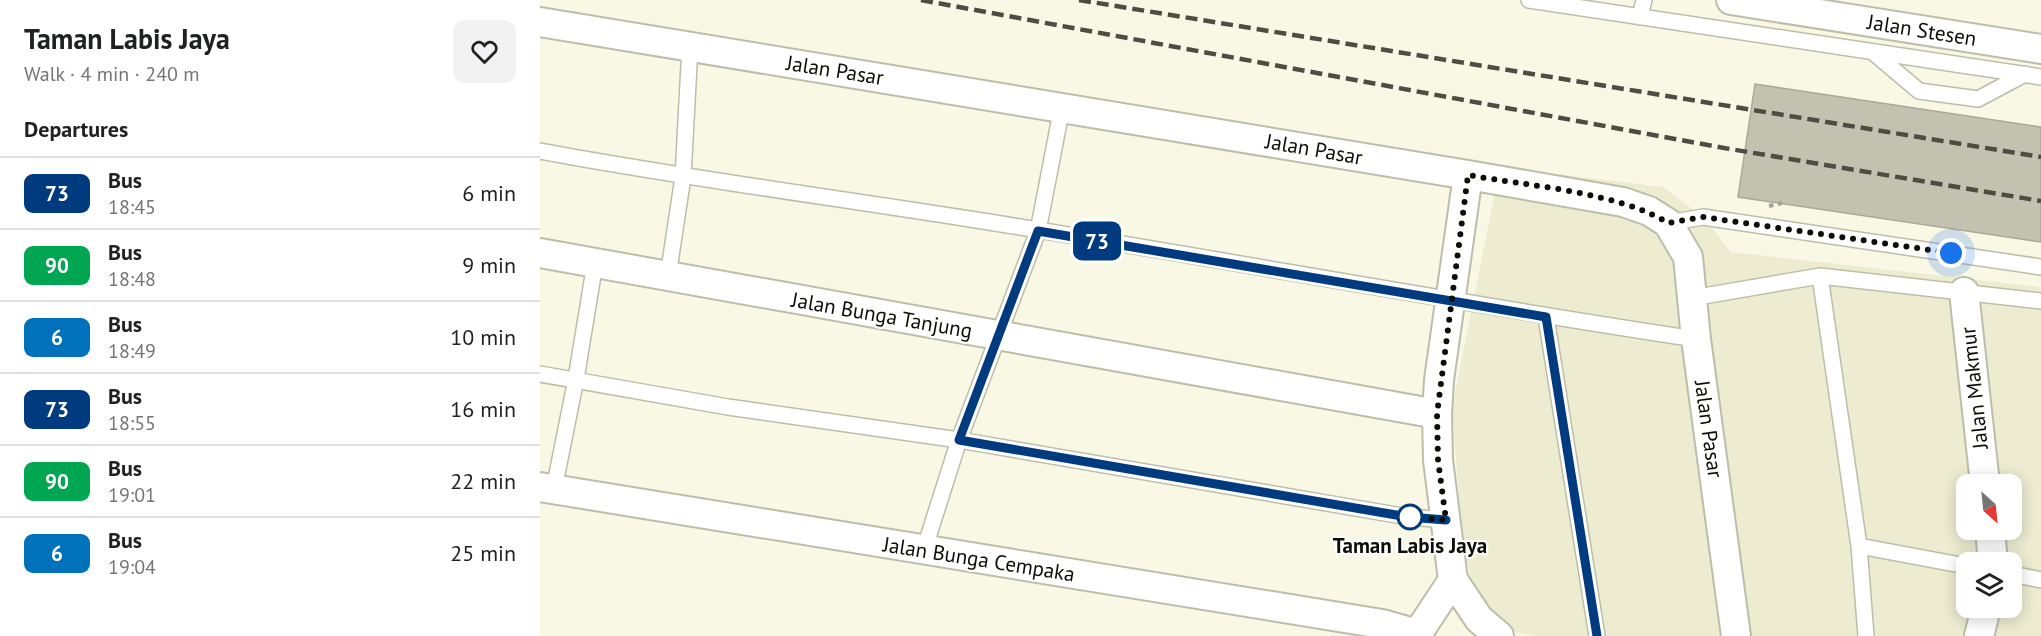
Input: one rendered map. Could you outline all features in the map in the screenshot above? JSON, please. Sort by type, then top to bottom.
[{"type":"street","name":"Jalan Stesen","points":[[1731,0],[2041,48]]},
{"type":"street","name":"Jalan Pasar","points":[[540,22],[1468,175],[1623,202],[1649,211],[1668,223],[1688,257],[1696,339],[1736,636]]},
{"type":"street","points":[[1468,175],[1437,414],[1438,460],[1453,580],[1479,619],[1499,636]]},
{"type":"street","name":"Jalan Bunga Tanjung","points":[[540,253],[1437,414]]},
{"type":"street","name":"Jalan Makmur","points":[[1964,292],[1984,474]]},
{"type":"street","name":"Jalan Bunga Cempaka","points":[[547,488],[1371,622],[1417,635]]},
{"type":"street","points":[[1417,635],[1453,580]]},
{"type":"street","points":[[1979,636],[1984,618]]},
{"type":"lane","points":[[1529,0],[2041,77]]},
{"type":"lane","points":[[1640,17],[1644,0]]},
{"type":"lane","points":[[668,276],[683,177],[690,46]]},
{"type":"lane","points":[[1873,52],[1918,91],[1978,99],[2025,74]]},
{"type":"lane","points":[[924,550],[996,335],[1038,231],[1062,107]]},
{"type":"lane","points":[[540,151],[683,177],[1038,231],[1450,302],[1696,339]]},
{"type":"lane","points":[[1668,223],[1703,217],[2041,267]]},
{"type":"lane","points":[[547,488],[576,379],[595,263]]},
{"type":"lane","points":[[1820,276],[1859,546],[1866,636]]},
{"type":"lane","points":[[1692,298],[1820,276],[2041,301]]},
{"type":"lane","points":[[1546,317],[1597,636]]},
{"type":"lane","points":[[540,374],[728,407],[959,440],[1408,517],[1446,520]]},
{"type":"lane","points":[[1859,546],[1956,564]]},
{"type":"lane","points":[[2022,576],[2041,580]]},
{"type":"shaded area","points":[[1500,167],[1663,187],[1703,217],[1731,252],[2041,287],[2041,636],[1537,636],[1513,632],[1477,600],[1463,549],[1452,408]]},
{"type":"building","points":[[1755,84],[2041,127],[2041,242],[1738,197]]},
{"type":"railway","points":[[921,0],[1724,148],[2041,201]]},
{"type":"railway","points":[[1079,0],[2041,157]]},
{"type":"bus line","name":"73","points":[[1446,520],[1408,517],[959,440],[1038,231],[1546,317],[1597,636]]},
{"type":"place","name":"Taman Labis Jaya","points":[[1410,517]]},
{"type":"route","points":[[1410,517],[1408,517],[1446,520],[1438,460],[1439,380],[1468,175],[1623,202],[1649,211],[1668,223],[1703,217],[1951,253]]}]
